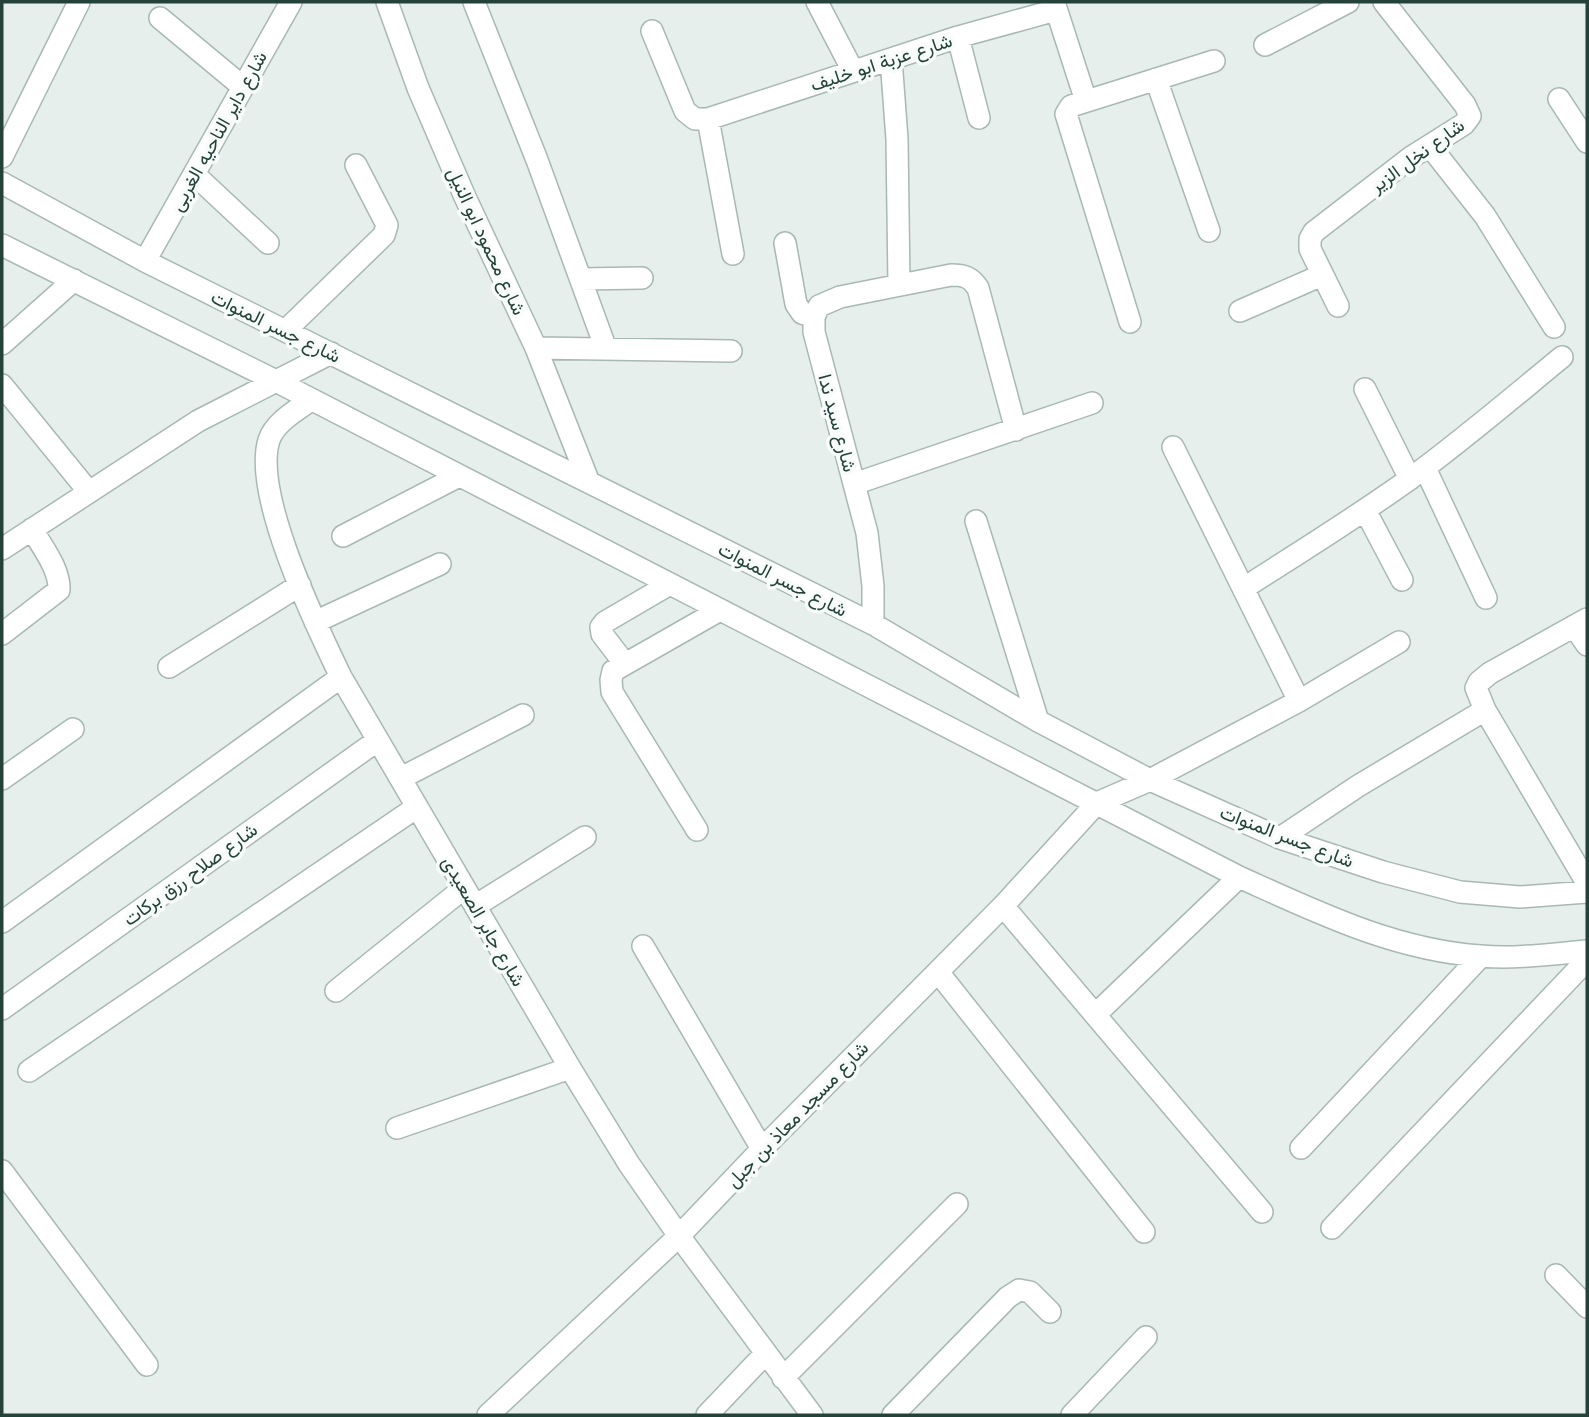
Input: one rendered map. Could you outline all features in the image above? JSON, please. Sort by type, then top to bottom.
[{"type":"street","points":[[2,157],[79,2]]},
{"type":"street","name":"شارع داير الناحيه الغربى","points":[[145,261],[291,2]]},
{"type":"street","name":"شارع محمود ابو النيل","points":[[387,2],[418,88],[465,197],[536,348],[588,480]]},
{"type":"street","points":[[474,2],[532,148],[606,349]]},
{"type":"street","points":[[817,2],[853,71]]},
{"type":"street","points":[[1265,45],[1348,2]]},
{"type":"street","name":"شارع نخل الزير","points":[[1338,306],[1310,249],[1310,239],[1314,232],[1410,158],[1469,120],[1469,111],[1384,2]]},
{"type":"street","points":[[1055,6],[1086,101]]},
{"type":"street","name":"شارع عزبة ابو خليف","points":[[708,119],[1055,6]]},
{"type":"street","points":[[160,19],[243,87]]},
{"type":"street","points":[[652,31],[685,111],[695,119],[708,119],[733,254]]},
{"type":"street","points":[[958,37],[979,118]]},
{"type":"street","points":[[891,59],[897,139],[899,285]]},
{"type":"street","points":[[1130,322],[1066,114],[1071,106],[1214,61]]},
{"type":"street","points":[[1156,79],[1209,231]]},
{"type":"street","points":[[1559,99],[1584,130]]},
{"type":"street","points":[[1430,146],[1485,216],[1554,327]]},
{"type":"street","points":[[286,330],[384,235],[387,225],[356,165]]},
{"type":"street","points":[[194,174],[268,243]]},
{"type":"street","name":"شارع جسر المنوات","points":[[2,183],[145,261],[873,624],[1038,721],[1150,780],[1280,838],[1383,872],[1460,892],[1520,897],[1587,892]]},
{"type":"street","points":[[785,243],[796,304],[802,313],[814,317],[819,306],[827,301],[951,275],[965,275],[974,281],[983,304],[1016,430]]},
{"type":"street","points":[[2,245],[274,380],[1239,877],[1361,930],[1418,946],[1481,956],[1586,963]]},
{"type":"street","points":[[1240,311],[1322,275]]},
{"type":"street","points":[[581,279],[642,278]]},
{"type":"street","points":[[2,344],[74,280]]},
{"type":"street","name":"شارع سيد ندا","points":[[814,317],[814,332],[870,553],[873,624]]},
{"type":"street","points":[[536,348],[731,351]]},
{"type":"street","points":[[2,549],[198,421],[331,353]]},
{"type":"street","points":[[1244,588],[1417,473],[1562,356]]},
{"type":"street","points":[[2,385],[89,492]]},
{"type":"street","points":[[1365,389],[1417,473],[1486,598]]},
{"type":"street","name":"شارع جابر الصعيدى","points":[[311,400],[285,419],[270,437],[265,464],[268,491],[300,585],[341,677],[629,1164],[812,1415]]},
{"type":"street","points":[[854,484],[1092,403]]},
{"type":"street","points":[[1173,447],[1299,701]]},
{"type":"street","points":[[343,537],[459,476]]},
{"type":"street","points":[[1365,510],[1402,580]]},
{"type":"street","points":[[976,521],[1038,721]]},
{"type":"street","points":[[2,634],[59,590],[60,583],[56,572],[32,529]]},
{"type":"street","points":[[315,622],[440,564]]},
{"type":"street","points":[[625,664],[602,634],[601,627],[605,622],[670,584]]},
{"type":"street","points":[[169,667],[300,585]]},
{"type":"street","points":[[697,830],[612,692],[611,680],[613,671],[720,610]]},
{"type":"street","points":[[1587,645],[1581,622],[1479,682],[1476,688],[1485,710],[1587,883]]},
{"type":"street","points":[[1097,803],[1150,780],[1299,701],[1399,642]]},
{"type":"street","points":[[2,922],[341,677]]},
{"type":"street","points":[[1280,838],[1357,786],[1485,710]]},
{"type":"street","points":[[401,778],[523,715]]},
{"type":"street","points":[[2,779],[73,729]]},
{"type":"street","name":"شارع صلاح رزق بركات","points":[[2,1009],[378,740]]},
{"type":"street","name":"شارع مسجد معاذ بن جبل","points":[[488,1415],[679,1236],[1003,906],[1097,803]]},
{"type":"street","points":[[29,1071],[417,807]]},
{"type":"street","points":[[336,991],[469,897],[584,837]]},
{"type":"street","points":[[1096,1014],[1239,877]]},
{"type":"street","points":[[1003,906],[1262,1212]]},
{"type":"street","points":[[643,946],[762,1149]]},
{"type":"street","points":[[1301,1148],[1481,956]]},
{"type":"street","points":[[1332,1228],[1586,963]]},
{"type":"street","points":[[938,972],[1144,1232]]},
{"type":"street","points":[[397,1128],[570,1068]]},
{"type":"street","points":[[2,1171],[147,1365]]},
{"type":"street","points":[[783,1378],[957,1204]]},
{"type":"street","points":[[1556,1275],[1587,1307]]},
{"type":"street","points":[[893,1415],[1008,1297],[1019,1290],[1031,1293],[1051,1312]]},
{"type":"street","points":[[1072,1415],[1146,1337]]},
{"type":"street","points":[[706,1415],[766,1353]]}]
